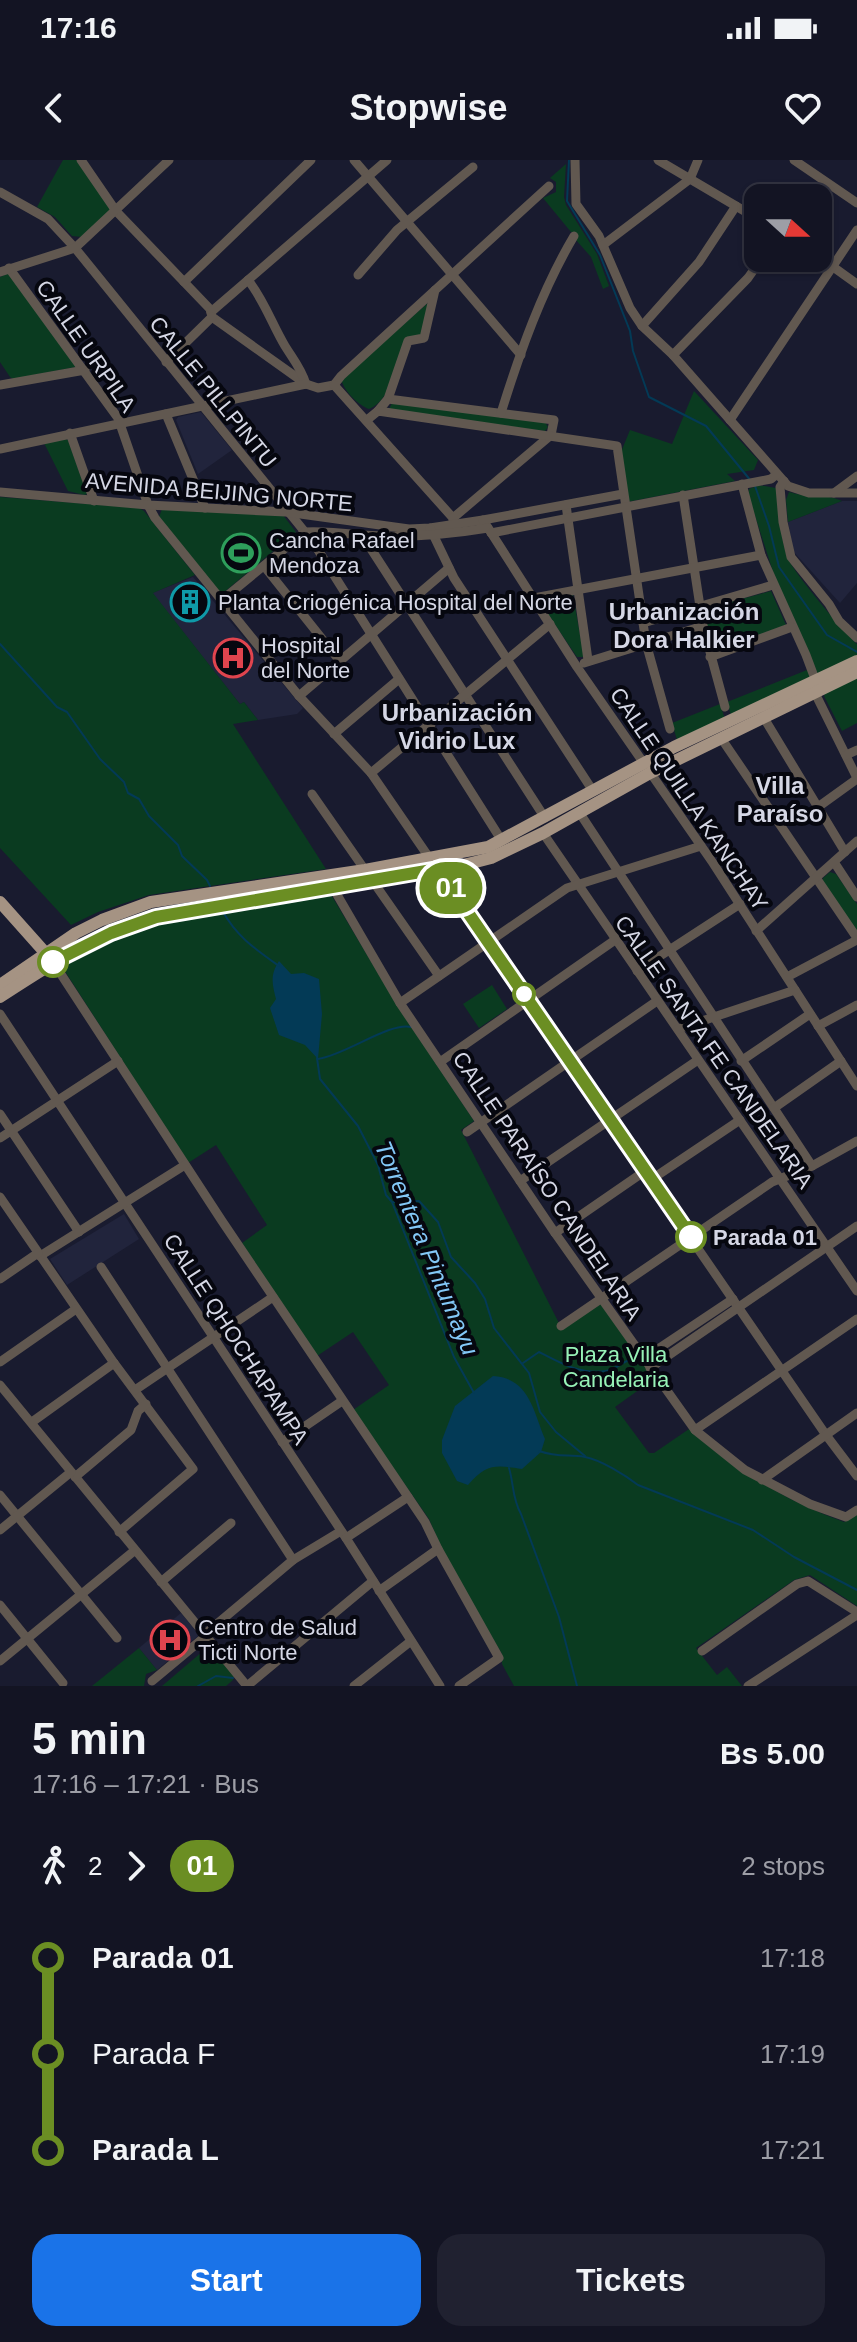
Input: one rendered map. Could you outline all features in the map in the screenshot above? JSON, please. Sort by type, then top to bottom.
[{"type":"main road","points":[[0,997],[76,933],[151,902],[216,891],[491,858],[543,833],[646,768],[815,679],[857,661]]},
{"type":"main road","points":[[435,864],[502,841],[593,791],[721,738],[857,672]]},
{"type":"main road","points":[[0,985],[49,958],[156,917],[332,886],[368,875]]},
{"type":"main road","points":[[0,902],[49,958]]},
{"type":"street","points":[[81,160],[116,211],[212,315],[306,384],[318,388],[334,385],[451,273],[549,186]]},
{"type":"street","points":[[4,270],[75,248],[169,160]]},
{"type":"street","points":[[184,282],[311,160]]},
{"type":"street","points":[[354,160],[521,355]]},
{"type":"street","points":[[166,362],[248,280],[387,160]]},
{"type":"street","points":[[575,160],[576,204],[603,245],[630,308],[642,326],[673,355],[781,478],[797,490],[857,493]]},
{"type":"street","points":[[658,160],[744,211]]},
{"type":"street","points":[[603,245],[690,179],[698,160]]},
{"type":"street","points":[[795,160],[857,203]]},
{"type":"street","points":[[358,275],[397,230],[473,167]]},
{"type":"street","name":"CALLE PILLPINTU","points":[[0,192],[48,219],[75,248],[305,532],[502,841]]},
{"type":"street","points":[[642,326],[699,262],[736,206]]},
{"type":"street","points":[[730,420],[857,230]]},
{"type":"street","points":[[501,413],[560,260],[574,236]]},
{"type":"street","points":[[833,266],[857,284]]},
{"type":"street","name":"CALLE URPILA","points":[[4,270],[85,370],[120,424],[155,518],[299,696],[371,773],[857,1476]]},
{"type":"street","points":[[673,355],[752,272]]},
{"type":"street","points":[[248,280],[259,293],[286,347],[301,368],[306,384]]},
{"type":"street","points":[[367,420],[388,399],[408,341],[424,338],[435,290]]},
{"type":"street","points":[[272,359],[286,347]]},
{"type":"street","points":[[0,373],[4,384],[85,370]]},
{"type":"street","points":[[0,449],[306,384]]},
{"type":"street","points":[[334,385],[453,521],[551,435],[554,420],[388,399]]},
{"type":"street","points":[[378,411],[617,446],[646,643],[670,729]]},
{"type":"street","points":[[166,414],[205,508]]},
{"type":"street","points":[[70,433],[94,501]]},
{"type":"street","points":[[833,493],[857,476]]},
{"type":"street","points":[[781,478],[783,522],[791,557],[839,621],[857,638]]},
{"type":"street","name":"AVENIDA BEIJING NORTE","points":[[305,532],[362,535],[487,527],[567,517],[781,478]]},
{"type":"street","points":[[749,482],[761,555],[815,679],[815,693],[857,779],[818,807]]},
{"type":"street","name":"AVENIDA BEIJING NORTE","points":[[0,492],[148,505],[286,512],[432,532],[453,521],[487,527],[566,505],[623,494]]},
{"type":"street","points":[[683,495],[703,626],[725,707]]},
{"type":"street","points":[[566,505],[588,660]]},
{"type":"street","name":"CALLE QUILLA KANCHAY","points":[[487,527],[577,667],[740,904],[841,1061],[854,1073],[857,1086]]},
{"type":"street","points":[[222,600],[305,532]]},
{"type":"street","points":[[432,532],[449,568],[505,659],[593,791]]},
{"type":"street","points":[[362,535],[545,818]]},
{"type":"street","points":[[534,598],[761,555]]},
{"type":"street","points":[[264,566],[339,660]]},
{"type":"street","points":[[299,696],[449,568]]},
{"type":"street","points":[[643,623],[773,585]]},
{"type":"street","points":[[371,773],[550,624]]},
{"type":"street","points":[[577,667],[588,660],[703,626]]},
{"type":"street","points":[[710,657],[792,627]]},
{"type":"street","points":[[334,734],[399,679]]},
{"type":"street","points":[[764,718],[845,852]]},
{"type":"street","points":[[721,738],[857,939],[787,977]]},
{"type":"street","points":[[846,755],[857,750]]},
{"type":"street","points":[[312,794],[439,976]]},
{"type":"street","points":[[579,812],[812,1166]]},
{"type":"street","name":"CALLE SANTA FE CANDELARIA","points":[[543,833],[857,1291]]},
{"type":"street","points":[[756,931],[857,841]]},
{"type":"street","points":[[400,1003],[567,888],[701,846]]},
{"type":"street","points":[[834,862],[857,897]]},
{"type":"street","name":"CALLE PARAÍSO CANDELARIA","points":[[332,886],[400,1003],[555,1233],[695,1430],[725,1456],[762,1480],[810,1504],[846,1517],[857,1510]]},
{"type":"street","points":[[637,971],[740,904]]},
{"type":"street","points":[[440,1062],[615,940]]},
{"type":"street","points":[[49,958],[425,1522],[499,1658],[459,1686]]},
{"type":"street","points":[[678,1029],[795,990]]},
{"type":"street","points":[[467,1132],[657,1001]]},
{"type":"street","points":[[818,1026],[857,1005]]},
{"type":"street","name":"CALLE QHOCHAPAMPA","points":[[0,1014],[344,1534],[440,1686]]},
{"type":"street","points":[[741,1061],[810,1014]]},
{"type":"street","points":[[520,1181],[698,1060]]},
{"type":"street","points":[[0,1138],[118,1061]]},
{"type":"street","points":[[774,1108],[841,1061]]},
{"type":"street","points":[[0,1114],[79,1232]]},
{"type":"street","points":[[555,1233],[740,1120]]},
{"type":"street","points":[[561,1326],[772,1182],[812,1166],[857,1141]]},
{"type":"street","points":[[0,1279],[185,1165]]},
{"type":"street","points":[[0,1197],[114,1363],[193,1469],[119,1532]]},
{"type":"street","points":[[643,1359],[857,1226]]},
{"type":"street","points":[[101,1267],[293,1560]]},
{"type":"street","points":[[135,1390],[273,1297]]},
{"type":"street","points":[[650,1368],[736,1303]]},
{"type":"street","points":[[0,1362],[76,1309]]},
{"type":"street","points":[[695,1430],[857,1319]]},
{"type":"street","points":[[32,1422],[114,1363]]},
{"type":"street","points":[[0,1385],[242,1684],[373,1581]]},
{"type":"street","points":[[0,1406],[10,1398]]},
{"type":"street","points":[[282,1442],[342,1401]]},
{"type":"street","points":[[0,1530],[131,1430],[138,1411],[146,1404]]},
{"type":"street","points":[[762,1480],[857,1413]]},
{"type":"street","points":[[0,1495],[117,1638]]},
{"type":"street","points":[[152,1681],[293,1560],[408,1497]]},
{"type":"street","points":[[161,1582],[231,1523]]},
{"type":"street","points":[[379,1591],[438,1549]]},
{"type":"street","points":[[0,1661],[134,1551]]},
{"type":"street","points":[[702,1651],[797,1584],[808,1581],[857,1613],[748,1686]]},
{"type":"street","points":[[0,1605],[63,1683]]},
{"type":"street","points":[[354,1686],[411,1641]]},
{"type":"shaded area","points":[[201,412],[232,450],[198,474],[176,420]]},
{"type":"shaded area","points":[[842,501],[857,501],[857,583],[840,603],[793,551],[788,522]]},
{"type":"shaded area","name":"Hospital del Norte","points":[[193,577],[303,708],[297,714],[258,720],[244,702],[240,704],[152,593]]},
{"type":"shaded area","points":[[463,702],[482,731],[453,755],[436,727]]},
{"type":"shaded area","points":[[279,961],[291,974],[304,973],[319,979],[322,1014],[318,1059],[305,1045],[279,1035],[270,1008],[276,999],[273,979]]},
{"type":"shaded area","points":[[124,1214],[139,1239],[67,1285],[50,1259]]},
{"type":"shaded area","points":[[493,1376],[505,1378],[522,1389],[533,1407],[545,1439],[541,1452],[522,1469],[492,1467],[468,1485],[457,1481],[442,1453],[442,1440],[455,1406]]},
{"type":"shaded area","name":"Centro de Salud Ticti Norte","points":[[181,1613],[199,1635],[157,1670],[139,1648]]},
{"type":"green space","points":[[63,160],[77,160],[112,209],[82,237],[72,236],[55,217],[37,207]]},
{"type":"green space","points":[[566,164],[566,205],[597,254],[609,286],[603,289],[591,257],[576,240],[575,233],[543,198],[556,192],[556,182],[550,178]]},
{"type":"green space","points":[[9,273],[76,367],[13,379],[10,377],[0,362],[0,277]]},
{"type":"green space","points":[[429,302],[422,337],[406,338],[393,378],[383,397],[369,409],[360,404],[348,393],[341,379]]},
{"type":"green space","points":[[694,391],[758,460],[754,470],[727,474],[735,481],[627,502],[621,452],[630,430],[672,444]]},
{"type":"green space","points":[[393,401],[545,422],[548,427],[545,431],[388,411]]},
{"type":"green space","points":[[68,440],[87,494],[68,491],[44,443]]},
{"type":"green space","points":[[759,485],[776,488],[783,540],[791,563],[857,644],[857,656],[817,674],[777,584],[748,494],[749,489]]},
{"type":"green space","points":[[789,492],[842,501],[788,522],[786,500]]},
{"type":"green space","points":[[0,497],[139,508],[144,511],[195,575],[153,593],[240,704],[244,702],[258,720],[233,724],[326,869],[149,895],[98,912],[71,925],[0,848]]},
{"type":"green space","points":[[162,509],[283,515],[296,532],[223,593],[159,517]]},
{"type":"green space","points":[[771,591],[786,625],[713,652],[704,609]]},
{"type":"green space","points":[[573,595],[584,657],[577,657],[543,607],[544,600]]},
{"type":"green space","points":[[807,670],[810,677],[731,715],[727,702]]},
{"type":"green space","points":[[857,678],[857,723],[842,731],[824,696],[826,692]]},
{"type":"green space","points":[[720,704],[725,719],[677,740],[672,723]]},
{"type":"green space","points":[[830,872],[836,874],[857,904],[857,932],[822,882]]},
{"type":"green space","name":"Plaza Villa Candelaria","points":[[330,893],[397,1005],[474,1121],[461,1130],[562,1329],[601,1304],[654,1379],[615,1407],[649,1453],[654,1453],[689,1429],[743,1471],[781,1494],[844,1522],[857,1514],[857,1606],[810,1575],[794,1580],[696,1648],[717,1675],[727,1667],[742,1686],[514,1686],[502,1664],[502,1654],[448,1563],[429,1519],[353,1410],[389,1385],[353,1332],[317,1356],[242,1243],[267,1225],[216,1145],[188,1163],[61,965],[125,934],[158,923],[225,908]]},
{"type":"green space","points":[[492,985],[507,1009],[479,1028],[463,1004]]},
{"type":"green space","points":[[209,1646],[234,1675],[226,1686],[162,1686]]},
{"type":"green space","points":[[139,1648],[157,1670],[146,1674],[144,1686],[92,1686]]},
{"type":"waterway","points":[[569,160],[567,201],[600,255],[630,331],[633,351],[649,397],[706,426],[751,481]]},
{"type":"waterway","points":[[755,486],[779,567],[827,635],[857,652]]},
{"type":"waterway","name":"Torrentera Pintumayu","points":[[0,644],[57,707],[67,712],[100,759],[124,782],[128,793],[139,799],[149,816],[178,845],[182,856],[210,886]]},
{"type":"waterway","name":"Torrentera Pintumayu","points":[[222,910],[240,935],[279,966]]},
{"type":"waterway","points":[[318,1059],[391,1029],[411,1027]]},
{"type":"waterway","name":"Torrentera Pintumayu","points":[[317,1058],[320,1079],[358,1126],[378,1165],[386,1195],[392,1202],[454,1357],[474,1393]]},
{"type":"waterway","points":[[393,1202],[419,1201],[438,1222],[451,1257],[475,1283],[485,1299],[494,1328],[529,1373],[540,1412],[556,1432],[585,1456]]},
{"type":"waterway","points":[[523,1363],[539,1352],[571,1367],[597,1372],[610,1370],[635,1358]]},
{"type":"waterway","points":[[539,1451],[598,1461],[638,1485],[753,1530],[794,1557],[857,1590]]},
{"type":"waterway","name":"Torrentera Pintumayu","points":[[509,1468],[516,1502],[559,1617],[577,1686]]},
{"type":"waterway","points":[[198,1686],[216,1676],[233,1678]]},
{"type":"bus line","name":"01","points":[[53,962],[111,933],[156,917],[438,869],[691,1237]]},
{"type":"place","name":"Cancha Rafael Mendoza","points":[[241,553]]},
{"type":"place","name":"Planta Criogénica Hospital del Norte","points":[[190,602]]},
{"type":"place","name":"Hospital del Norte","points":[[233,658]]},
{"type":"place","name":"Parada 01","points":[[691,1237]]},
{"type":"place","name":"Centro de Salud Ticti Norte","points":[[170,1640]]},
{"type":"district","name":"Urbanización Dora Halkier","points":[[684,625]]},
{"type":"district","name":"Urbanización Vidrio Lux","points":[[457,726]]},
{"type":"district","name":"Villa Paraíso","points":[[780,799]]}]
